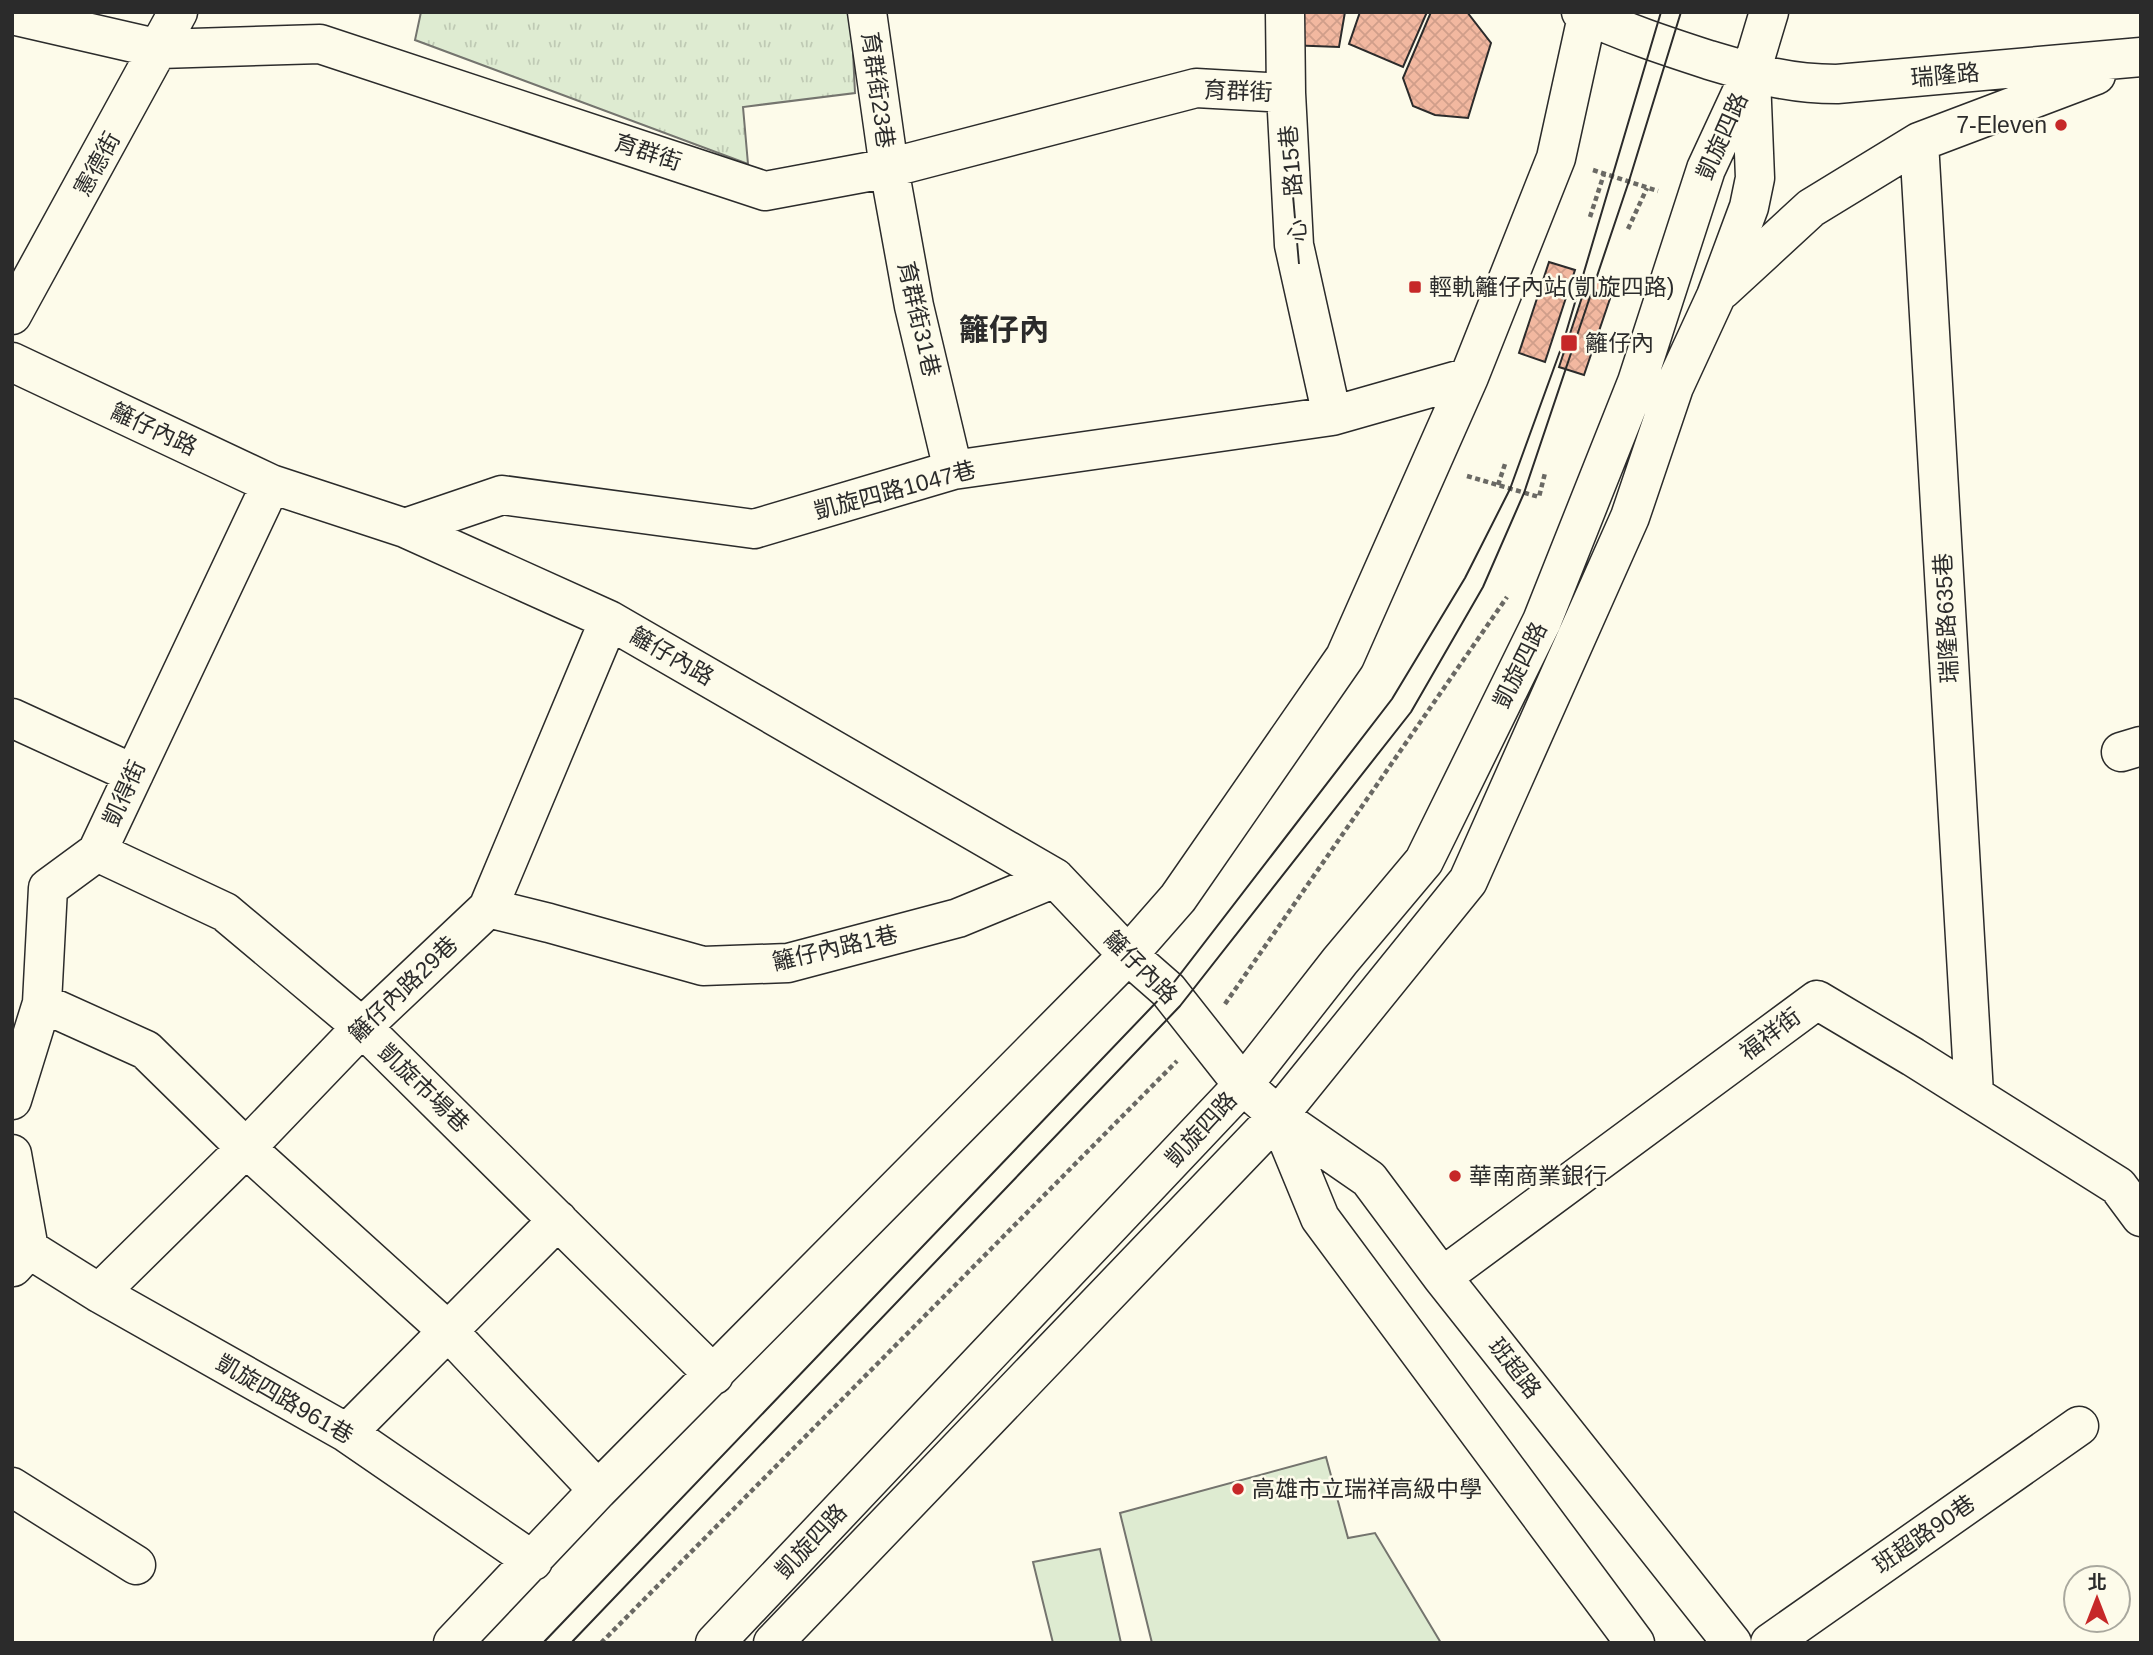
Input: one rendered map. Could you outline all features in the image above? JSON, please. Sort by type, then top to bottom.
[{"type":"street","name":"憲德街","points":[[12,315],[27,259],[160,49],[178,12]]},
{"type":"street","name":"育群街23巷","points":[[867,12],[889,168]]},
{"type":"street","name":"一心一路15巷","points":[[1285,12],[1286,93],[1294,245],[1332,416]]},
{"type":"street","points":[[1751,72],[1769,12]]},
{"type":"street","points":[[453,1643],[598,1490],[1128,955],[1178,898],[1345,657],[1469,377],[1556,158],[1586,13]]},
{"type":"street","name":"瑞隆路","points":[[1586,13],[1653,42],[1791,83],[1837,84],[2141,57]]},
{"type":"street","name":"育群街","points":[[12,15],[160,49],[320,44],[765,191],[889,168],[1196,88],[1286,93]]},
{"type":"street","points":[[1716,296],[1811,208],[1919,142],[2141,57]]},
{"type":"street","name":"凱旋四路","points":[[773,1643],[1278,1116],[1468,881],[1630,517],[1674,387],[1716,296],[1749,207],[1755,178],[1751,72]]},
{"type":"street","name":"凱旋四路","points":[[715,1643],[1244,1085],[1340,961],[1424,861],[1542,621],[1637,382],[1706,169],[1751,72]]},
{"type":"street","name":"瑞隆路635巷","points":[[1919,142],[1973,1094]]},
{"type":"street","name":"育群街31巷","points":[[889,168],[914,306],[953,470]]},
{"type":"street","name":"籬仔內路","points":[[12,362],[271,484],[405,527],[609,620],[1055,878],[1128,955],[1168,990],[1244,1085]]},
{"type":"street","name":"凱旋四路1047巷","points":[[405,527],[502,495],[754,529],[953,470],[1332,416],[1469,377]]},
{"type":"street","name":"凱得街","points":[[12,1100],[42,1003],[48,888],[97,852],[271,484]]},
{"type":"street","name":"籬仔內路29巷","points":[[99,1293],[246,1148],[362,1027],[488,908],[609,620]]},
{"type":"street","points":[[12,718],[134,774]]},
{"type":"street","name":"凱旋市場巷","points":[[97,852],[225,912],[362,1027],[714,1375]]},
{"type":"street","name":"籬仔內路1巷","points":[[488,908],[702,966],[788,963],[958,918],[1055,878]]},
{"type":"street","name":"福祥街","points":[[1443,1277],[1816,1000],[1973,1094],[2118,1186],[2141,1217]]},
{"type":"street","points":[[42,1003],[146,1051],[246,1148],[447,1331],[598,1490]]},
{"type":"street","name":"班超路","points":[[1244,1085],[1278,1116],[1369,1179],[1443,1277],[1732,1643]]},
{"type":"street","name":"班超路","points":[[1278,1116],[1320,1218],[1635,1643]]},
{"type":"street","points":[[12,1154],[20,1259]]},
{"type":"street","points":[[346,1433],[558,1220]]},
{"type":"street","name":"凱旋四路961巷","points":[[20,1259],[99,1293],[346,1433],[533,1561]]},
{"type":"street","name":"班超路90巷","points":[[1770,1643],[2078,1426]]},
{"type":"street","points":[[12,1487],[136,1565]]},
{"type":"path","points":[[1556,158],[1660,192]]},
{"type":"path","points":[[1590,217],[1604,174]]},
{"type":"path","points":[[1628,229],[1647,187]]},
{"type":"path","points":[[1498,485],[1506,461]]},
{"type":"path","points":[[1430,464],[1539,497],[1545,473]]},
{"type":"path","points":[[601,1643],[1204,1034],[1506,600],[1511,589]]},
{"type":"green space","points":[[421,12],[851,12],[855,93],[743,107],[748,164],[415,40]]},
{"type":"green space","points":[[1326,1457],[1348,1538],[1375,1533],[1441,1643],[1152,1643],[1120,1513]]},
{"type":"green space","points":[[1100,1549],[1121,1643],[1053,1643],[1033,1562]]},
{"type":"building","points":[[1295,12],[1345,12],[1339,47],[1287,45]]},
{"type":"building","points":[[1360,12],[1427,12],[1403,67],[1349,44]]},
{"type":"building","points":[[1431,12],[1467,12],[1491,43],[1468,118],[1435,115],[1413,106],[1403,78]]},
{"type":"building","name":"籬仔內","points":[[1549,262],[1575,270],[1545,362],[1519,353]]},
{"type":"building","name":"籬仔內","points":[[1589,276],[1615,284],[1584,375],[1559,367]]},
{"type":"tram line","points":[[543,1643],[1168,990],[1392,699],[1465,578],[1510,489],[1563,343],[1661,12]]},
{"type":"tram line","points":[[571,1643],[1180,1006],[1411,712],[1483,587],[1524,493],[1629,181],[1681,12]]},
{"type":"place","name":"7-Eleven","points":[[2061,125]]},
{"type":"place","name":"輕軌籬仔內站(凱旋四路)","points":[[1415,287]]},
{"type":"place","name":"籬仔內","points":[[1569,343]]},
{"type":"place","name":"華南商業銀行","points":[[1455,1176]]},
{"type":"place","name":"高雄市立瑞祥高級中學","points":[[1238,1489]]},
{"type":"district","name":"籬仔內","points":[[1004,330]]}]
